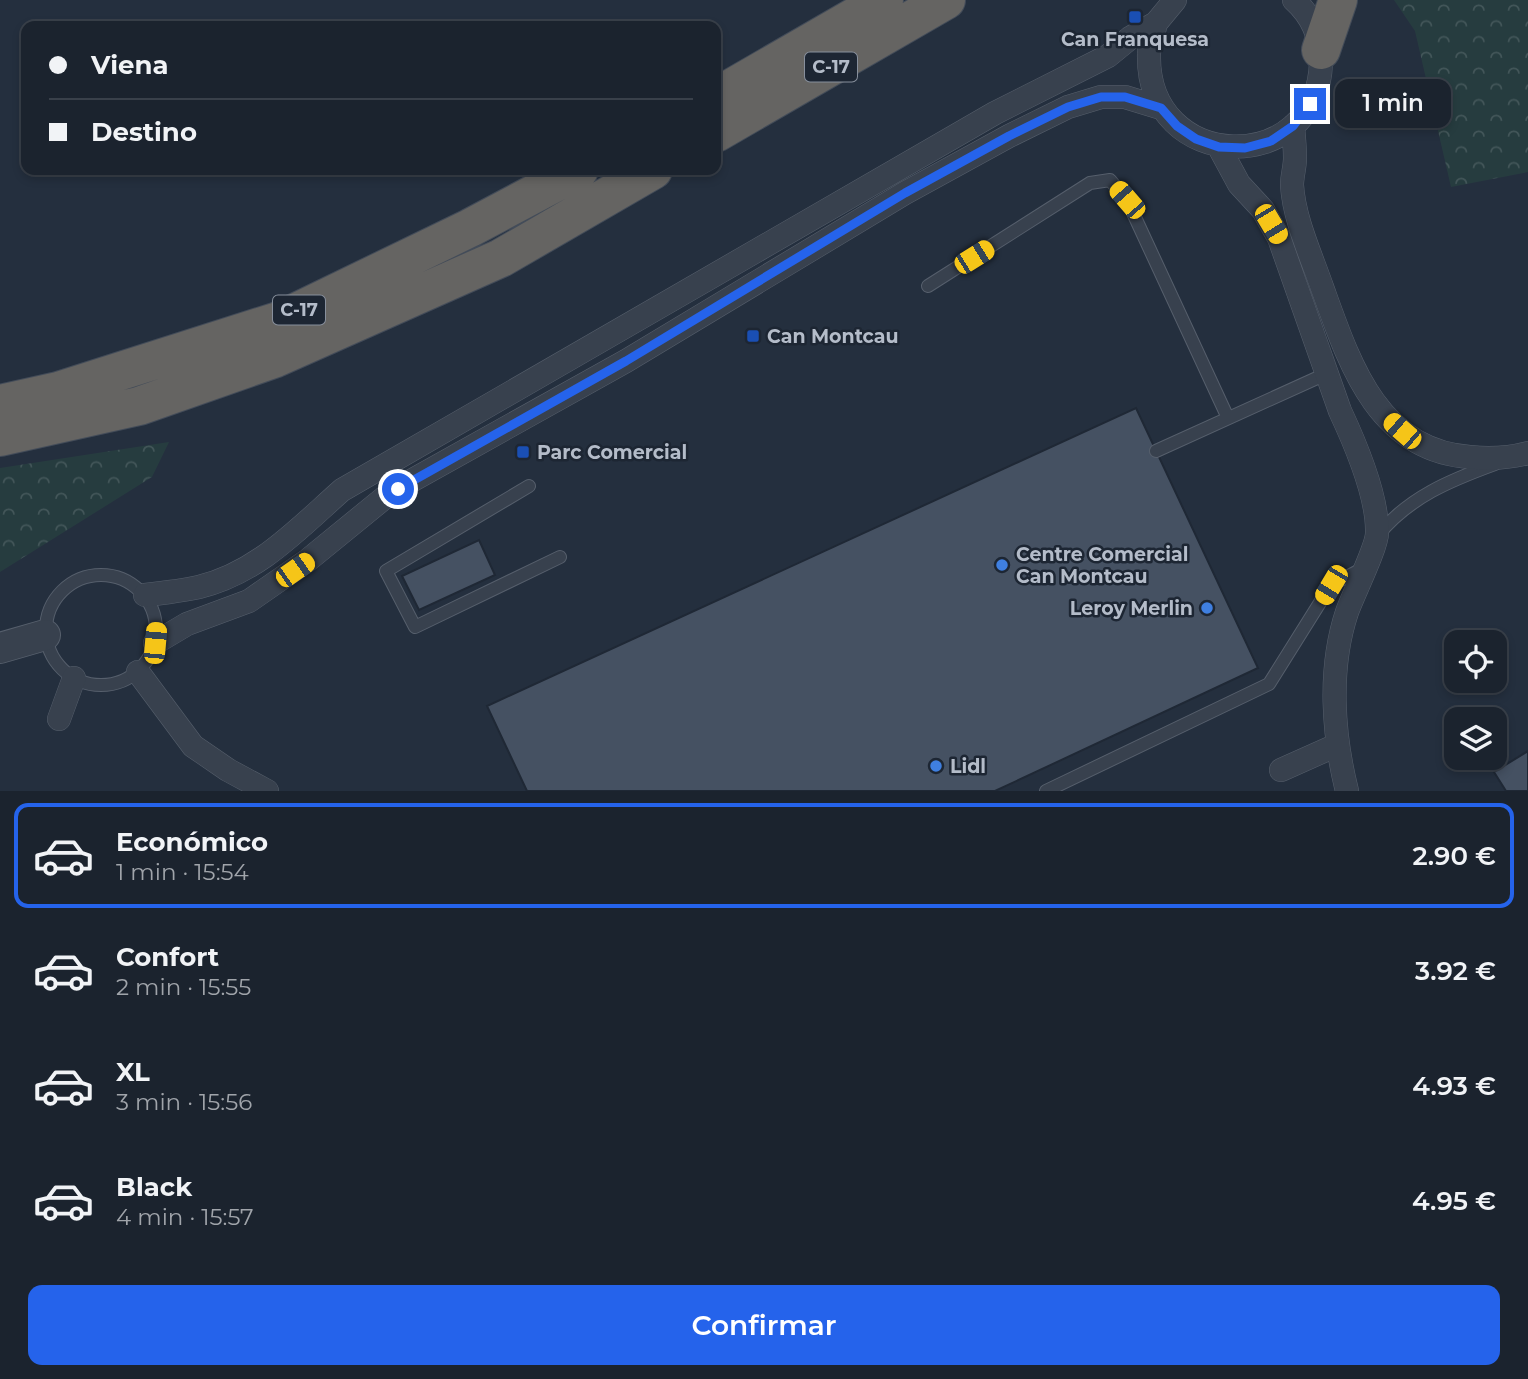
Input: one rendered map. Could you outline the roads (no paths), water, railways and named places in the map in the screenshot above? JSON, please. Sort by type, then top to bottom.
[{"type":"highway","name":"C-17","points":[[721,94],[884,0]]},
{"type":"highway","name":"C-17","points":[[721,130],[946,0]]},
{"type":"highway","points":[[1321,50],[1338,0]]},
{"type":"highway","name":"C-17","points":[[0,404],[58,391],[278,321],[470,228],[570,175]]},
{"type":"highway","name":"C-17","points":[[0,437],[138,406],[276,358],[501,258],[644,175]]},
{"type":"street","points":[[145,595],[201,586],[263,559],[342,490],[995,113],[1108,56],[1130,38],[1156,23],[1175,0]]},
{"type":"street","points":[[1156,23],[1148,51],[1149,71],[1161,108],[1177,126],[1196,139],[1219,147],[1245,148],[1271,141],[1293,126],[1310,104],[1320,78],[1321,50],[1315,28],[1303,8],[1294,0]]},
{"type":"street","points":[[155,643],[187,624],[249,601],[308,560],[361,515],[402,486],[626,361],[905,193],[998,142],[1068,107],[1101,97],[1125,97],[1161,108]]},
{"type":"street","points":[[1293,126],[1295,160],[1292,184],[1297,212],[1344,345],[1357,376],[1371,398],[1412,441],[1437,453],[1487,458],[1523,454]]},
{"type":"street","points":[[1219,147],[1239,184],[1263,210],[1279,238],[1366,477],[1375,510],[1377,535],[1346,615],[1334,698],[1337,744],[1347,791]]},
{"type":"street","points":[[0,648],[45,635]]},
{"type":"street","points":[[138,671],[193,746],[228,770],[267,791]]},
{"type":"street","points":[[59,719],[74,678]]},
{"type":"street","points":[[1282,770],[1337,744]]},
{"type":"lane","points":[[928,286],[1090,184],[1110,180],[1127,200],[1228,418]]},
{"type":"lane","points":[[1156,451],[1328,373]]},
{"type":"lane","points":[[1377,535],[1390,520],[1433,489],[1523,454]]},
{"type":"lane","points":[[529,486],[386,571],[415,627],[560,558]]},
{"type":"lane","points":[[1046,791],[1269,684],[1331,585],[1364,568]]},
{"type":"lane","points":[[98,574],[116,576],[132,583],[145,595],[153,610],[157,627],[149,659],[138,671],[118,683],[96,685],[74,678],[60,667],[50,652],[45,635],[53,600],[65,587],[80,578],[98,574]]},
{"type":"place","name":"Can Franquesa","points":[[1135,17]]},
{"type":"place","name":"Can Montcau","points":[[753,336]]},
{"type":"place","name":"Parc Comercial","points":[[523,452]]},
{"type":"place","name":"Centre Comercial Can Montcau","points":[[1002,565]]},
{"type":"place","name":"Leroy Merlin","points":[[1207,608]]},
{"type":"place","name":"Lidl","points":[[936,766]]}]
